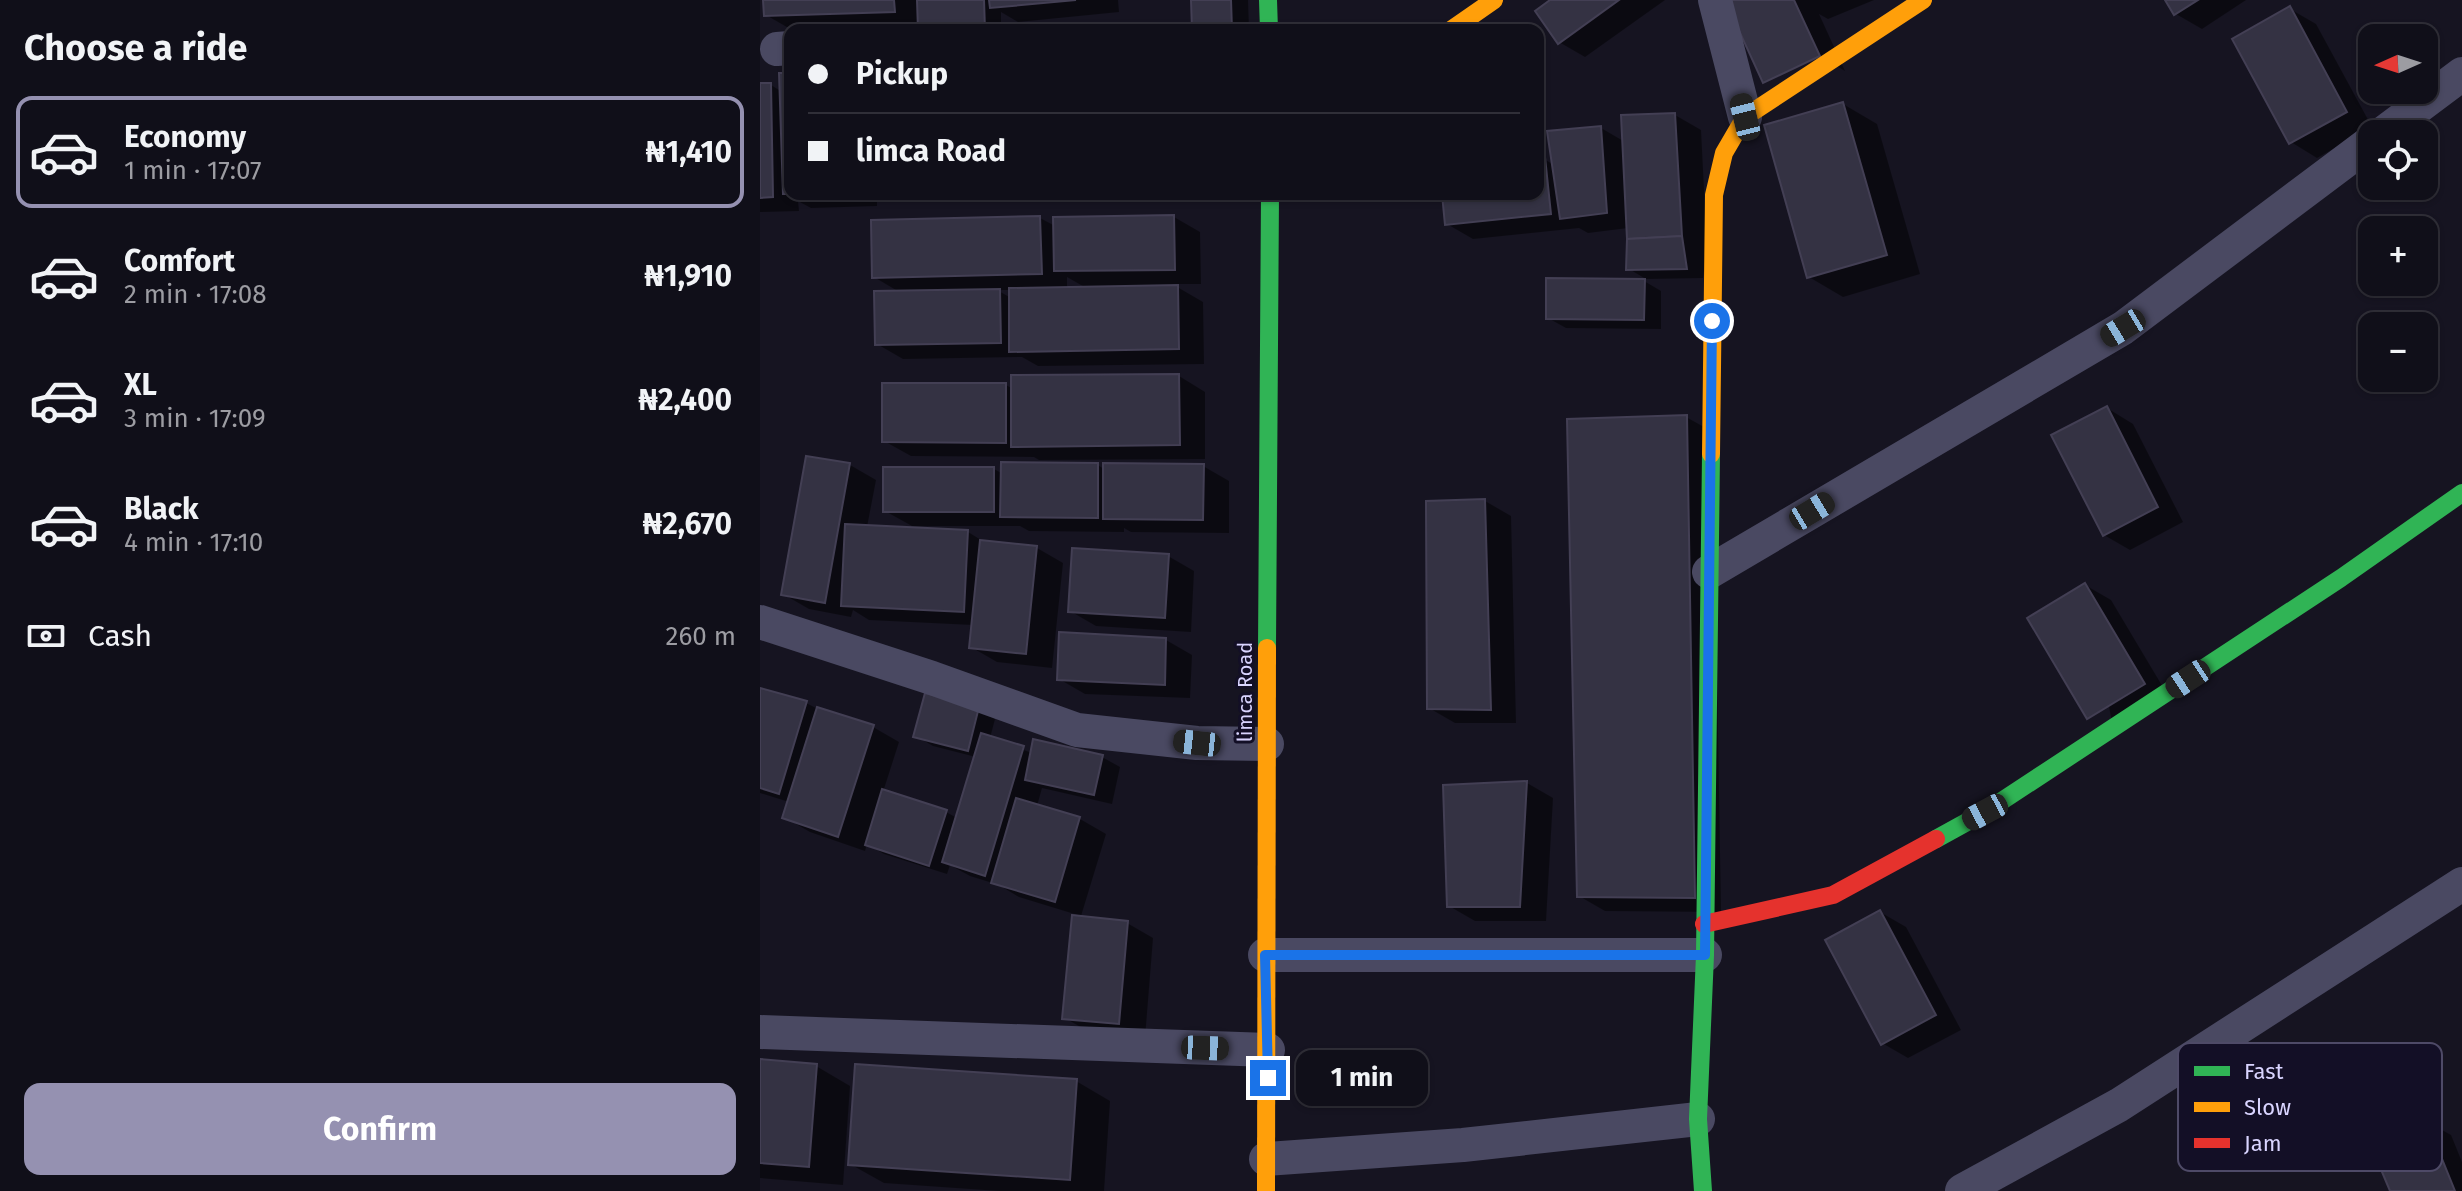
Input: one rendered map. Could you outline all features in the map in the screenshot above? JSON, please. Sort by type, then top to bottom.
[{"type":"street","points":[[1268,0],[1269,24]]},
{"type":"street","points":[[1460,24],[1494,0]]},
{"type":"street","points":[[1715,0],[1745,117]]},
{"type":"street","points":[[1703,1191],[1698,1119],[1705,940],[1714,195],[1724,153],[1745,117],[1923,0]]},
{"type":"street","points":[[2401,120],[2462,74]]},
{"type":"street","points":[[1709,572],[2123,328],[2358,152]]},
{"type":"street","name":"limca Road","points":[[1266,1175],[1270,200]]},
{"type":"street","points":[[1265,955],[1705,940],[1833,895],[1985,812],[2341,578],[2462,493]]},
{"type":"street","points":[[760,622],[932,678],[1077,730],[1197,743],[1267,744]]},
{"type":"street","points":[[2215,1043],[2462,884]]},
{"type":"street","points":[[760,1032],[1268,1050]]},
{"type":"street","points":[[1962,1191],[2119,1105],[2178,1067]]},
{"type":"street","points":[[1266,1175],[1463,1145],[1698,1119]]},
{"type":"building","points":[[763,0],[894,0],[895,12],[764,16]]},
{"type":"building","points":[[917,0],[984,0],[985,24],[918,24]]},
{"type":"building","points":[[989,0],[1076,0],[990,8]]},
{"type":"building","points":[[1191,0],[1231,0],[1232,24],[1192,24]]},
{"type":"building","points":[[1550,0],[1619,0],[1558,44],[1535,11]]},
{"type":"building","points":[[1725,0],[1794,0],[1820,56],[1763,83]]},
{"type":"building","points":[[2165,0],[2198,0],[2174,15]]},
{"type":"building","points":[[2290,6],[2347,112],[2289,144],[2232,39]]},
{"type":"building","points":[[779,73],[784,73],[783,194]]},
{"type":"building","points":[[760,83],[771,83],[773,197],[760,198]]},
{"type":"building","points":[[1843,102],[1887,255],[1807,278],[1764,125]]},
{"type":"building","points":[[1675,113],[1682,236],[1627,239],[1621,115]]},
{"type":"building","points":[[1601,126],[1607,213],[1560,219],[1547,131]]},
{"type":"building","points":[[1544,157],[1551,214],[1445,225],[1443,200],[1544,200]]},
{"type":"building","points":[[1174,215],[1175,270],[1054,271],[1053,217]]},
{"type":"building","points":[[1040,216],[1042,274],[872,278],[871,220]]},
{"type":"building","points":[[1682,236],[1687,269],[1626,270],[1627,239]]},
{"type":"building","points":[[1546,278],[1645,279],[1644,320],[1546,319]]},
{"type":"building","points":[[1178,285],[1179,349],[1009,352],[1009,288]]},
{"type":"building","points":[[1000,289],[1001,343],[875,345],[874,291]]},
{"type":"building","points":[[1179,374],[1180,445],[1011,447],[1011,375]]},
{"type":"building","points":[[882,383],[1006,383],[1006,443],[882,442]]},
{"type":"building","points":[[2107,406],[2158,507],[2103,536],[2051,435]]},
{"type":"building","points":[[1687,415],[1695,898],[1577,897],[1567,419]]},
{"type":"building","points":[[806,456],[850,463],[825,603],[781,595]]},
{"type":"building","points":[[1001,462],[1098,463],[1098,518],[1000,517]]},
{"type":"building","points":[[1103,463],[1204,464],[1203,520],[1103,519]]},
{"type":"building","points":[[883,467],[994,467],[994,512],[883,512]]},
{"type":"building","points":[[1485,499],[1491,710],[1427,709],[1426,501]]},
{"type":"building","points":[[845,524],[968,530],[964,612],[841,606]]},
{"type":"building","points":[[980,540],[1037,546],[1026,654],[969,648]]},
{"type":"building","points":[[1072,548],[1169,554],[1165,618],[1068,612]]},
{"type":"building","points":[[2085,583],[2145,684],[2087,719],[2027,618]]},
{"type":"building","points":[[1059,632],[1166,638],[1165,685],[1057,680]]},
{"type":"building","points":[[760,688],[807,701],[779,794],[760,788]]},
{"type":"building","points":[[925,693],[979,707],[968,751],[913,737]]},
{"type":"building","points":[[817,707],[874,725],[838,837],[782,818]]},
{"type":"building","points":[[981,733],[1024,746],[985,876],[942,862]]},
{"type":"building","points":[[1033,739],[1103,755],[1094,795],[1025,780]]},
{"type":"building","points":[[1527,781],[1520,907],[1447,907],[1443,785]]},
{"type":"building","points":[[882,789],[947,810],[929,866],[865,845]]},
{"type":"building","points":[[1016,798],[1080,817],[1055,902],[991,883]]},
{"type":"building","points":[[1880,910],[1936,1015],[1881,1045],[1825,940]]},
{"type":"building","points":[[1072,915],[1128,921],[1119,1024],[1062,1019]]},
{"type":"building","points":[[760,1059],[817,1064],[809,1167],[760,1163]]},
{"type":"building","points":[[855,1064],[1077,1079],[1070,1180],[848,1165]]},
{"type":"building","points":[[2442,1159],[2455,1191],[2390,1191],[2382,1171],[2442,1171]]},
{"type":"traffic: fast","points":[[1268,0],[1269,24]]},
{"type":"traffic: fast","points":[[1267,648],[1270,200]]},
{"type":"traffic: fast","points":[[1703,1191],[1698,1119],[1705,955],[1711,454]]},
{"type":"traffic: fast","points":[[1936,839],[1985,812],[2341,578],[2462,493]]},
{"type":"traffic: slow","points":[[1460,24],[1494,0]]},
{"type":"traffic: slow","points":[[1711,454],[1714,195],[1724,153],[1745,117],[1923,0]]},
{"type":"traffic: slow","points":[[1266,1191],[1267,648]]},
{"type":"traffic: jam","points":[[1704,924],[1833,895],[1936,839]]},
{"type":"route","points":[[1268,1078],[1265,955],[1705,955],[1712,321]]}]
